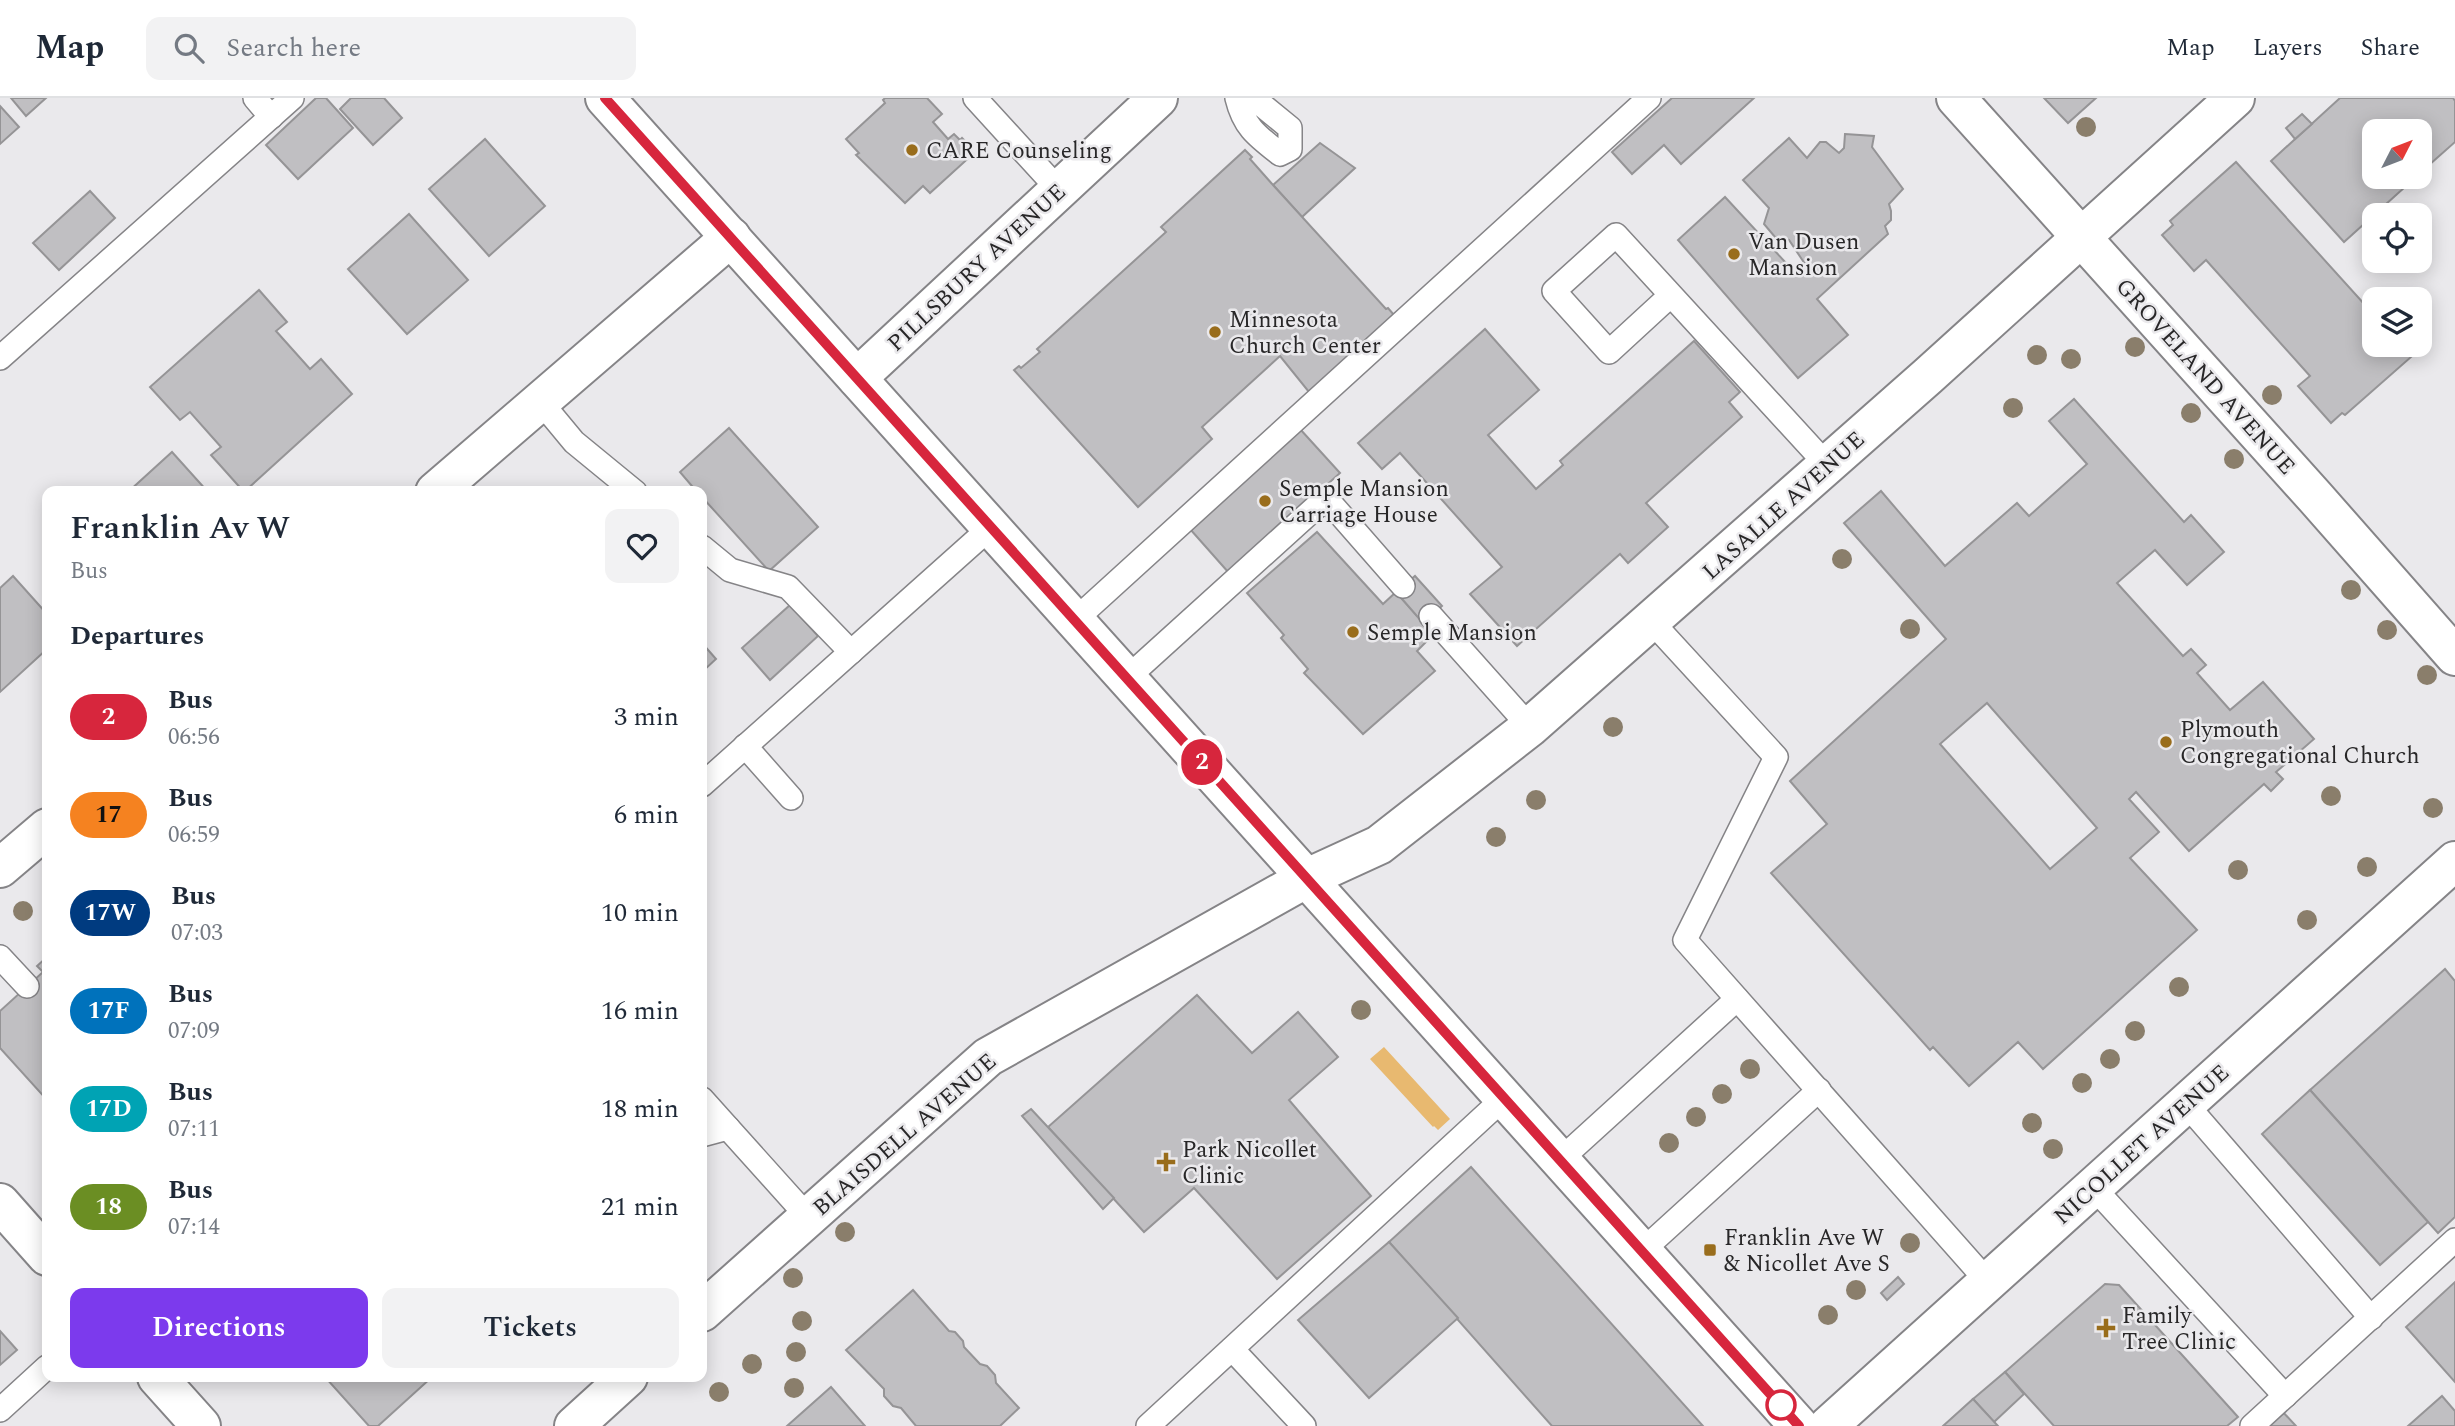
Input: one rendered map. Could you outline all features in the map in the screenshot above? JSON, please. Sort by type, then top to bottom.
[{"type":"street","points":[[606,98],[1800,1426]]},
{"type":"street","name":"PILLSBURY AVENUE","points":[[857,378],[1158,98]]},
{"type":"street","name":"GROVELAND AVENUE","points":[[1956,98],[2455,656]]},
{"type":"street","name":"LASALLE AVENUE","points":[[1307,878],[1379,845],[1530,727],[1652,622],[2235,98]]},
{"type":"street","points":[[442,486],[731,237]]},
{"type":"street","points":[[0,868],[42,842]]},
{"type":"street","name":"NICOLLET AVENUE","points":[[1828,1426],[2186,1104],[2450,876]]},
{"type":"street","name":"BLAISDELL AVENUE","points":[[707,1308],[988,1057],[1307,878]]},
{"type":"street","points":[[0,1203],[42,1250]]},
{"type":"street","points":[[161,1382],[201,1426]]},
{"type":"street","points":[[574,1426],[617,1382]]},
{"type":"lane","points":[[255,98],[271,117]]},
{"type":"lane","points":[[0,358],[292,98]]},
{"type":"lane","points":[[975,98],[1059,190]]},
{"type":"lane","points":[[1237,98],[1242,119],[1258,137],[1280,154],[1290,149],[1290,128],[1257,101],[1248,98]]},
{"type":"lane","points":[[1074,620],[1650,98]]},
{"type":"lane","points":[[1671,295],[1609,352],[1553,292],[1616,235],[1827,465]]},
{"type":"lane","points":[[540,401],[574,442],[628,486]]},
{"type":"lane","points":[[1127,678],[1326,498],[1403,586]]},
{"type":"lane","points":[[707,780],[991,527]]},
{"type":"lane","points":[[707,551],[730,570],[788,587],[851,652]]},
{"type":"lane","points":[[1431,616],[1530,727]]},
{"type":"lane","points":[[1652,622],[1776,757],[1685,940],[1988,1282]]},
{"type":"lane","points":[[745,746],[791,798]]},
{"type":"lane","points":[[0,957],[27,986]]},
{"type":"lane","points":[[1560,1160],[1737,999]]},
{"type":"lane","points":[[1642,1251],[1819,1090]]},
{"type":"lane","points":[[1148,1426],[1504,1098]]},
{"type":"lane","points":[[2186,1104],[2371,1318]]},
{"type":"lane","points":[[707,1105],[808,1217]]},
{"type":"lane","points":[[707,1134],[728,1128]]},
{"type":"lane","points":[[2093,1187],[2285,1396]]},
{"type":"lane","points":[[2252,1426],[2455,1240]]},
{"type":"lane","points":[[1232,1349],[1304,1426]]},
{"type":"lane","points":[[0,1410],[42,1372]]},
{"type":"shaded area","points":[[1384,1047],[1450,1119],[1438,1130],[1370,1059]]},
{"type":"building","points":[[11,98],[46,98],[26,116]]},
{"type":"building","points":[[316,98],[326,98],[353,128],[298,179],[266,145]]},
{"type":"building","points":[[351,98],[384,98],[402,118],[373,145],[340,109]]},
{"type":"building","name":"CARE Counseling","points":[[885,98],[927,98],[942,114],[933,122],[948,139],[954,134],[960,140],[962,138],[973,154],[930,193],[923,186],[905,203],[856,155],[859,153],[846,139],[885,103]]},
{"type":"building","points":[[1672,98],[1754,98],[1681,164],[1664,145],[1632,174],[1612,152]]},
{"type":"building","points":[[2044,98],[2096,98],[2068,123]]},
{"type":"building","points":[[2340,98],[2453,98],[2455,101],[2455,142],[2432,162],[2432,119],[2362,119],[2362,189],[2403,189],[2387,203],[2362,203],[2362,226],[2344,242],[2271,161]]},
{"type":"building","points":[[0,106],[19,127],[0,144]]},
{"type":"building","points":[[2302,114],[2312,124],[2295,139],[2286,128]]},
{"type":"building","name":"Van Dusen Mansion","points":[[1845,134],[1874,136],[1872,147],[1903,189],[1889,204],[1891,220],[1885,226],[1888,234],[1817,299],[1848,335],[1798,378],[1678,240],[1725,197],[1798,276],[1807,267],[1789,240],[1775,237],[1764,224],[1769,208],[1743,180],[1789,138],[1807,158],[1820,142],[1826,142],[1839,153],[1844,148]]},
{"type":"building","points":[[485,139],[545,206],[489,256],[429,189]]},
{"type":"building","points":[[1320,143],[1355,168],[1302,217],[1273,185]]},
{"type":"building","name":"Minnesota Church Center","points":[[1245,150],[1273,185],[1394,315],[1309,392],[1280,356],[1202,427],[1212,439],[1138,507],[1014,370],[1019,366],[1021,368],[1040,352],[1037,349],[1166,232],[1161,227]]},
{"type":"building","points":[[2236,162],[2362,302],[2362,357],[2411,357],[2345,415],[2342,413],[2331,423],[2298,386],[2310,376],[2206,260],[2194,271],[2162,235],[2173,225],[2170,221]]},
{"type":"building","points":[[90,191],[115,218],[59,270],[33,243]]},
{"type":"building","points":[[409,214],[468,280],[407,334],[348,269]]},
{"type":"building","points":[[259,290],[287,322],[276,331],[310,369],[321,359],[352,394],[251,486],[239,486],[211,455],[221,447],[190,412],[180,420],[150,387]]},
{"type":"building","points":[[1485,329],[1539,390],[1488,435],[1536,489],[1563,465],[1560,461],[1694,341],[1740,392],[1729,402],[1742,417],[1646,503],[1668,527],[1628,563],[1620,554],[1517,646],[1470,594],[1502,567],[1400,453],[1382,469],[1358,443]]},
{"type":"building","name":"Plymouth Congregational Church","points":[[2074,399],[2184,522],[2191,515],[2224,552],[2187,585],[2155,550],[2117,583],[2183,656],[2191,649],[2206,665],[2197,673],[2230,710],[2263,682],[2314,739],[2276,772],[2283,779],[2271,791],[2264,784],[2189,851],[2136,792],[2129,799],[2159,832],[2130,858],[2197,930],[2043,1069],[2018,1042],[1969,1086],[1933,1047],[1930,1050],[1771,873],[1827,824],[1790,781],[1946,639],[1844,523],[1881,491],[1945,566],[2017,503],[2029,516],[2087,464],[2049,421]],"holes":[[[1987,703],[2097,828],[2050,869],[1940,744]]]},
{"type":"building","points":[[729,428],[818,527],[769,571],[707,503],[707,486],[692,486],[680,472]]},
{"type":"building","name":"Semple Mansion Carriage House","points":[[1300,429],[1340,473],[1229,573],[1190,529]]},
{"type":"building","points":[[172,452],[203,486],[135,486]]},
{"type":"building","name":"Semple Mansion","points":[[1317,532],[1383,604],[1396,592],[1428,628],[1420,635],[1426,642],[1417,651],[1435,671],[1363,734],[1304,673],[1308,669],[1281,638],[1284,635],[1247,593]]},
{"type":"building","points":[[13,576],[42,608],[42,654],[0,692],[0,588]]},
{"type":"building","points":[[1415,576],[1442,606],[1423,623],[1396,592]]},
{"type":"building","points":[[790,605],[818,636],[770,680],[742,648]]},
{"type":"building","points":[[707,649],[716,659],[707,667]]},
{"type":"building","points":[[2445,969],[2455,981],[2455,1217],[2438,1233],[2310,1090]]},
{"type":"building","points":[[42,973],[42,1094],[0,1048],[0,1011]]},
{"type":"building","points":[[1197,995],[1252,1053],[1298,1012],[1338,1057],[1289,1100],[1371,1196],[1277,1279],[1194,1188],[1144,1232],[1048,1127]]},
{"type":"building","points":[[2310,1090],[2428,1222],[2380,1265],[2262,1134]]},
{"type":"building","points":[[1031,1109],[1114,1198],[1103,1209],[1022,1116]]},
{"type":"building","points":[[1471,1167],[1703,1426],[1552,1426],[1389,1242]]},
{"type":"building","points":[[1389,1242],[1458,1318],[1369,1398],[1298,1320]]},
{"type":"building","points":[[1898,1277],[1904,1284],[1887,1300],[1881,1293]]},
{"type":"building","points":[[2455,1282],[2455,1382],[2406,1327]]},
{"type":"building","name":"Family Tree Clinic","points":[[2105,1284],[2119,1285],[2238,1417],[2227,1426],[2054,1426],[2005,1372]]},
{"type":"building","points":[[913,1290],[949,1331],[955,1332],[963,1341],[964,1347],[980,1364],[987,1366],[995,1375],[996,1383],[1019,1408],[1000,1426],[916,1426],[901,1408],[893,1406],[884,1396],[884,1389],[846,1350]]},
{"type":"building","points":[[0,1331],[17,1350],[0,1365]]},
{"type":"building","points":[[2005,1372],[2024,1394],[1994,1422],[1973,1399]]},
{"type":"building","points":[[329,1382],[426,1382],[378,1426],[369,1426]]},
{"type":"building","points":[[831,1387],[865,1426],[787,1426]]},
{"type":"building","points":[[2442,1396],[2455,1411],[2455,1426],[2408,1426]]},
{"type":"building","points":[[1973,1399],[1998,1426],[1943,1426]]},
{"type":"building","points":[[2281,1410],[2296,1426],[2264,1426]]},
{"type":"bus line","name":"2","points":[[605,98],[1799,1426]]},
{"type":"place","name":"CARE Counseling","points":[[912,150]]},
{"type":"place","name":"Van Dusen Mansion","points":[[1734,254]]},
{"type":"place","name":"Minnesota Church Center","points":[[1215,332]]},
{"type":"place","name":"Semple Mansion Carriage House","points":[[1265,501]]},
{"type":"place","name":"Semple Mansion","points":[[1353,632]]},
{"type":"place","name":"Plymouth Congregational Church","points":[[2166,742]]},
{"type":"place","name":"Park Nicollet Clinic","points":[[1166,1162]]},
{"type":"place","name":"Franklin Ave W & Nicollet Ave S","points":[[1710,1250]]},
{"type":"place","name":"Family Tree Clinic","points":[[2106,1328]]}]
